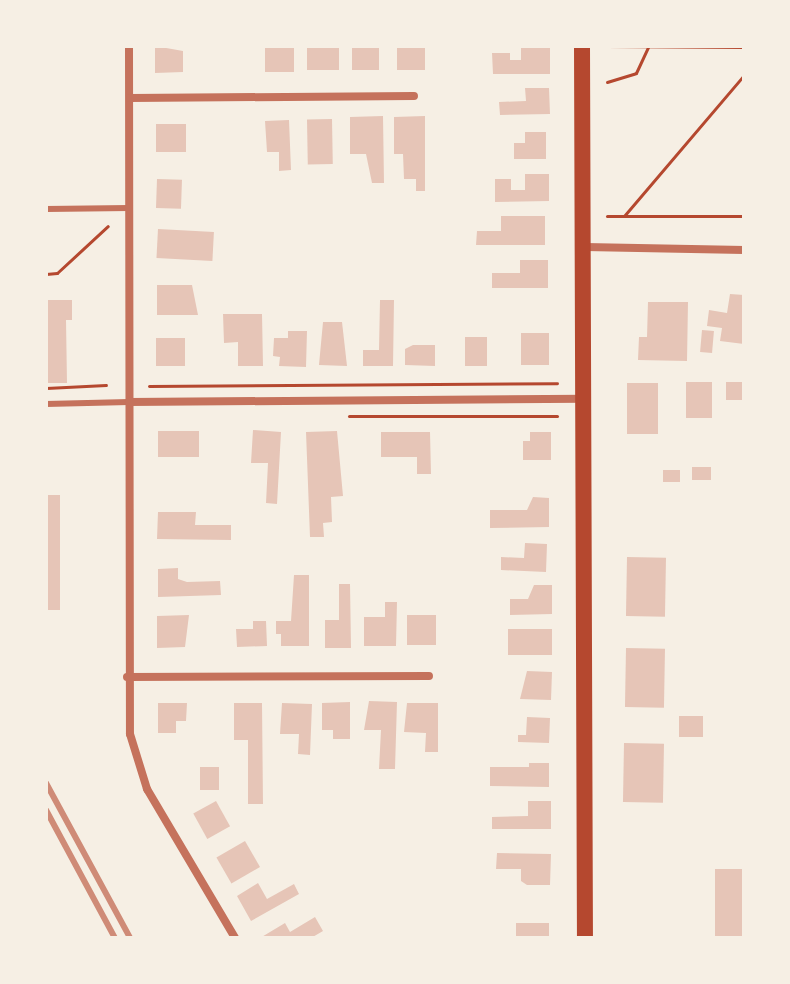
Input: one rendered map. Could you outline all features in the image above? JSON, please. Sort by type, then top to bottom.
[{"type":"main road","points":[[582,46],[585,938]]},
{"type":"street","points":[[129,46],[127,677],[138,767],[235,938]]},
{"type":"street","points":[[130,98],[414,96]]},
{"type":"street","points":[[585,247],[744,250]]},
{"type":"street","points":[[129,402],[585,399]]},
{"type":"street","points":[[127,677],[429,676]]},
{"type":"lane","points":[[46,209],[129,208]]},
{"type":"lane","points":[[46,404],[129,402]]},
{"type":"path","points":[[607,46],[744,47]]},
{"type":"path","points":[[607,82],[636,73],[648,47]]},
{"type":"path","points":[[624,216],[744,75]]},
{"type":"path","points":[[607,216],[744,216]]},
{"type":"path","points":[[46,274],[57,273],[108,226]]},
{"type":"path","points":[[149,386],[557,383]]},
{"type":"path","points":[[46,388],[106,385]]},
{"type":"path","points":[[337,416],[557,416]]},
{"type":"building","points":[[155,46],[183,51],[183,72],[155,73]]},
{"type":"building","points":[[265,46],[294,46],[294,72],[265,72]]},
{"type":"building","points":[[307,46],[339,46],[339,70],[307,70]]},
{"type":"building","points":[[352,46],[379,46],[379,70],[352,70]]},
{"type":"building","points":[[397,46],[425,46],[425,70],[397,70]]},
{"type":"building","points":[[521,46],[550,46],[550,74],[493,74],[492,53],[510,53],[510,60],[521,60]]},
{"type":"building","points":[[525,88],[549,88],[550,114],[500,115],[499,102],[526,101]]},
{"type":"building","points":[[383,116],[384,183],[372,183],[366,154],[350,154],[350,117]]},
{"type":"building","points":[[425,116],[425,191],[416,191],[416,179],[404,179],[403,154],[394,154],[394,117]]},
{"type":"building","points":[[307,119],[332,119],[333,164],[308,164]]},
{"type":"building","points":[[289,120],[291,170],[279,171],[279,152],[267,152],[265,121]]},
{"type":"building","points":[[156,124],[186,124],[186,152],[156,152]]},
{"type":"building","points":[[525,132],[546,132],[546,159],[514,159],[514,143],[525,143]]},
{"type":"building","points":[[525,174],[549,174],[549,201],[495,202],[495,179],[511,179],[511,190],[525,190]]},
{"type":"building","points":[[157,179],[182,180],[181,209],[156,208]]},
{"type":"building","points":[[501,216],[545,216],[545,245],[476,245],[477,231],[501,231]]},
{"type":"building","points":[[158,229],[214,232],[212,261],[156,258]]},
{"type":"building","points":[[520,260],[548,260],[548,288],[492,288],[492,273],[520,273]]},
{"type":"building","points":[[157,285],[192,285],[198,315],[157,315]]},
{"type":"building","points":[[730,294],[744,295],[744,344],[720,341],[722,328],[707,326],[709,310],[727,313]]},
{"type":"building","points":[[46,300],[72,300],[72,320],[66,320],[67,383],[46,383]]},
{"type":"building","points":[[380,300],[394,300],[393,366],[363,366],[363,350],[379,350]]},
{"type":"building","points":[[648,302],[688,302],[687,361],[638,360],[639,337],[647,337]]},
{"type":"building","points":[[223,314],[262,314],[263,366],[238,366],[238,342],[224,343]]},
{"type":"building","points":[[323,322],[342,322],[347,366],[319,365]]},
{"type":"building","points":[[702,330],[714,331],[712,353],[700,352]]},
{"type":"building","points":[[288,331],[307,331],[306,367],[279,366],[280,357],[273,356],[274,338],[288,338]]},
{"type":"building","points":[[521,333],[549,333],[549,365],[521,365]]},
{"type":"building","points":[[465,337],[487,337],[487,366],[465,366]]},
{"type":"building","points":[[156,338],[185,338],[185,366],[156,366]]},
{"type":"building","points":[[413,345],[435,345],[435,366],[405,365],[405,349]]},
{"type":"building","points":[[686,382],[712,382],[712,418],[686,418]]},
{"type":"building","points":[[726,382],[744,382],[744,400],[726,400]]},
{"type":"building","points":[[627,383],[658,383],[658,434],[627,434]]},
{"type":"building","points":[[253,430],[281,432],[277,504],[266,503],[268,463],[251,463]]},
{"type":"building","points":[[158,431],[199,431],[199,457],[158,457]]},
{"type":"building","points":[[337,431],[343,496],[331,497],[332,522],[323,523],[324,537],[310,537],[306,432]]},
{"type":"building","points":[[381,432],[430,432],[431,474],[417,474],[417,457],[381,457]]},
{"type":"building","points":[[530,432],[551,432],[551,460],[523,460],[523,441],[530,441]]},
{"type":"building","points":[[692,467],[711,467],[711,480],[692,480]]},
{"type":"building","points":[[663,470],[680,470],[680,482],[663,482]]},
{"type":"building","points":[[46,495],[60,495],[60,610],[46,610]]},
{"type":"building","points":[[533,497],[549,498],[549,527],[490,528],[490,510],[527,510]]},
{"type":"building","points":[[158,512],[196,512],[195,525],[231,525],[231,540],[157,539]]},
{"type":"building","points":[[525,543],[547,544],[546,572],[501,570],[501,557],[524,558]]},
{"type":"building","points":[[627,557],[666,558],[665,617],[626,616]]},
{"type":"building","points":[[178,568],[178,579],[187,582],[220,581],[221,595],[158,597],[158,569]]},
{"type":"building","points":[[294,575],[309,575],[309,646],[281,646],[281,634],[276,634],[276,621],[291,621]]},
{"type":"building","points":[[339,584],[350,584],[351,648],[325,648],[325,620],[339,620]]},
{"type":"building","points":[[534,585],[552,585],[552,614],[510,615],[510,599],[528,599]]},
{"type":"building","points":[[385,602],[397,602],[396,646],[364,646],[364,617],[385,617]]},
{"type":"building","points":[[189,615],[185,647],[157,648],[157,616]]},
{"type":"building","points":[[407,615],[436,615],[436,645],[407,645]]},
{"type":"building","points":[[253,621],[266,621],[267,646],[237,647],[236,629],[253,629]]},
{"type":"building","points":[[508,629],[552,629],[552,655],[508,655]]},
{"type":"building","points":[[626,648],[665,649],[664,708],[625,707]]},
{"type":"building","points":[[527,671],[552,672],[551,700],[520,699]]},
{"type":"building","points":[[369,701],[397,702],[395,769],[379,769],[381,730],[364,730]]},
{"type":"building","points":[[350,702],[350,739],[333,739],[333,730],[322,730],[322,703]]},
{"type":"building","points":[[158,703],[187,703],[186,721],[176,721],[176,733],[158,733]]},
{"type":"building","points":[[234,703],[262,703],[263,804],[248,804],[248,740],[234,740]]},
{"type":"building","points":[[282,703],[312,704],[310,755],[298,754],[299,734],[280,734]]},
{"type":"building","points":[[407,703],[438,703],[438,752],[425,752],[426,733],[404,732]]},
{"type":"building","points":[[679,716],[703,716],[703,737],[679,737]]},
{"type":"building","points":[[527,717],[550,718],[549,743],[518,742],[518,735],[526,735]]},
{"type":"building","points":[[624,743],[664,744],[663,803],[623,802]]},
{"type":"building","points":[[529,763],[549,763],[549,787],[490,786],[490,767],[529,767]]},
{"type":"building","points":[[200,767],[219,767],[219,790],[200,790]]},
{"type":"building","points":[[216,801],[230,826],[207,839],[193,814]]},
{"type":"building","points":[[528,801],[551,801],[551,829],[492,829],[492,817],[528,816]]},
{"type":"building","points":[[245,841],[260,867],[231,883],[216,858]]},
{"type":"building","points":[[497,853],[551,854],[550,885],[527,885],[521,881],[521,869],[496,869]]},
{"type":"building","points":[[715,869],[744,869],[744,938],[715,938]]},
{"type":"building","points":[[258,883],[267,899],[294,884],[299,894],[251,921],[237,896]]},
{"type":"building","points":[[315,917],[323,931],[311,938],[260,938],[285,923],[290,932]]},
{"type":"building","points":[[516,923],[549,923],[549,938],[516,938]]},
{"type":"railway","points":[[46,783],[130,938]]},
{"type":"railway","points":[[46,810],[115,938]]}]
